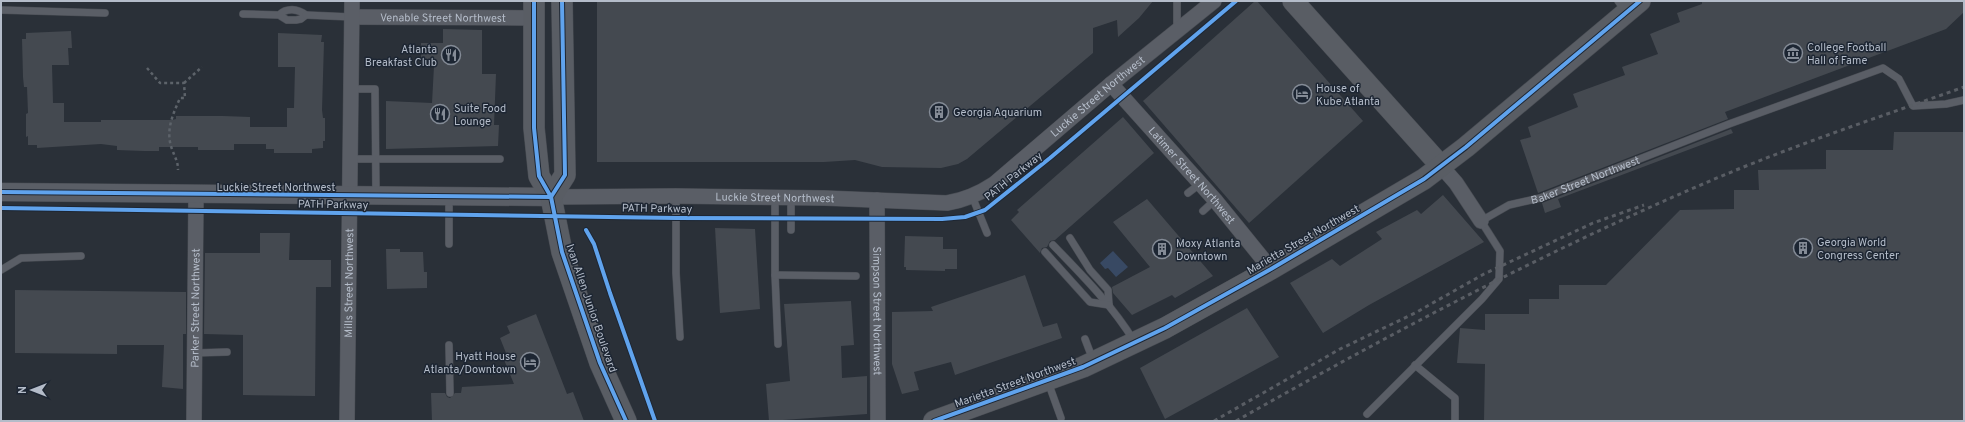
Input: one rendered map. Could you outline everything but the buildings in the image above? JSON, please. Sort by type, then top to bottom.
[{"type":"main road","points":[[551,197],[565,175],[562,1]]},
{"type":"main road","points":[[1293,1],[1441,166]]},
{"type":"main road","name":"Marietta Street Northwest","points":[[935,421],[1094,362],[1165,328],[1271,269],[1424,179],[1628,5]]},
{"type":"main road","name":"Ivan Allen Junior Boulevard","points":[[534,10],[534,128],[539,176],[551,197],[562,252],[600,363],[626,421]]},
{"type":"street","name":"Mills Street Northwest","points":[[346,421],[352,1]]},
{"type":"street","name":"Luckie Street Northwest","points":[[1,192],[376,197],[676,196],[947,203],[972,196],[994,184],[1111,84],[1214,1]]},
{"type":"street","name":"Venable Street Northwest","points":[[352,17],[534,10]]},
{"type":"street","name":"Latimer Street Northwest","points":[[1111,84],[1216,200],[1271,269]]},
{"type":"street","points":[[1441,166],[1456,183],[1481,221]]},
{"type":"street","name":"Parker Street Northwest","points":[[194,421],[196,195]]},
{"type":"street","name":"Simpson Street Northwest","points":[[877,200],[878,421]]},
{"type":"lane","points":[[1176,1],[1177,31]]},
{"type":"lane","points":[[1,10],[105,13]]},
{"type":"lane","points":[[243,14],[280,15],[286,20],[301,19],[306,15],[352,17]]},
{"type":"lane","name":"Baker Street Northwest","points":[[1481,221],[1509,205],[1540,198],[1729,124],[1883,68],[1899,79],[1913,106],[1946,104],[1964,100]]},
{"type":"lane","points":[[351,89],[375,89],[376,197]]},
{"type":"lane","points":[[349,158],[500,158]]},
{"type":"lane","points":[[1188,193],[1201,184]]},
{"type":"lane","points":[[676,196],[676,273],[680,337]]},
{"type":"lane","points":[[972,196],[987,233]]},
{"type":"lane","points":[[448,197],[448,244]]},
{"type":"lane","points":[[775,198],[775,275],[778,344]]},
{"type":"lane","points":[[791,198],[791,230]]},
{"type":"lane","points":[[1203,211],[1216,200]]},
{"type":"lane","points":[[1367,414],[1482,300],[1499,279],[1500,251],[1481,221]]},
{"type":"lane","points":[[1070,238],[1090,270],[1108,290],[1109,305]]},
{"type":"lane","points":[[1053,245],[1109,305],[1135,342]]},
{"type":"lane","points":[[1045,252],[1090,302],[1109,305]]},
{"type":"lane","points":[[1,270],[22,258],[81,256]]},
{"type":"lane","points":[[1083,276],[1090,270]]},
{"type":"lane","points":[[775,275],[856,276]]},
{"type":"lane","points":[[1085,339],[1094,362]]},
{"type":"lane","points":[[448,345],[450,393]]},
{"type":"lane","points":[[194,353],[227,352]]},
{"type":"lane","points":[[1415,365],[1455,398],[1455,421]]},
{"type":"lane","points":[[1048,380],[1061,418]]},
{"type":"path","points":[[146,68],[160,83],[184,83],[202,67]]},
{"type":"path","points":[[178,170],[178,161],[171,149],[170,120],[180,98],[184,98],[184,83]]},
{"type":"water","points":[[1113,251],[1128,267],[1116,277],[1108,268],[1105,269],[1100,263]]},
{"type":"railway","points":[[1236,421],[1408,326],[1583,238],[1643,210],[1735,170],[1833,133],[1964,87]]},
{"type":"railway","points":[[1214,421],[1340,349],[1415,313],[1484,274],[1593,223],[1644,205]]},
{"type":"cycle path","points":[[534,1],[534,128],[539,176],[551,197],[562,252],[600,363],[626,421]]},
{"type":"cycle path","points":[[551,197],[565,175],[562,1]]},
{"type":"cycle path","name":"PATH Parkway","points":[[1,208],[676,218],[942,219],[965,217],[985,210],[1050,158],[1236,1]]},
{"type":"cycle path","points":[[934,421],[1083,367],[1165,328],[1271,269],[1424,179],[1466,147],[1640,1]]},
{"type":"cycle path","name":"PATH Parkway","points":[[1,192],[551,197]]},
{"type":"cycle path","points":[[586,230],[594,244],[655,421]]},
{"type":"place","name":"College Football Hall of Fame","points":[[1793,53]]},
{"type":"place","name":"Atlanta Breakfast Club","points":[[451,55]]},
{"type":"place","name":"House of Kube Atlanta","points":[[1302,94]]},
{"type":"place","name":"Georgia Aquarium","points":[[939,112]]},
{"type":"place","name":"Suite Food Lounge","points":[[440,114]]},
{"type":"place","name":"Georgia World Congress Center","points":[[1803,248]]},
{"type":"place","name":"Moxy Atlanta Downtown","points":[[1162,249]]},
{"type":"place","name":"Hyatt House Atlanta/Downtown","points":[[530,362]]}]
